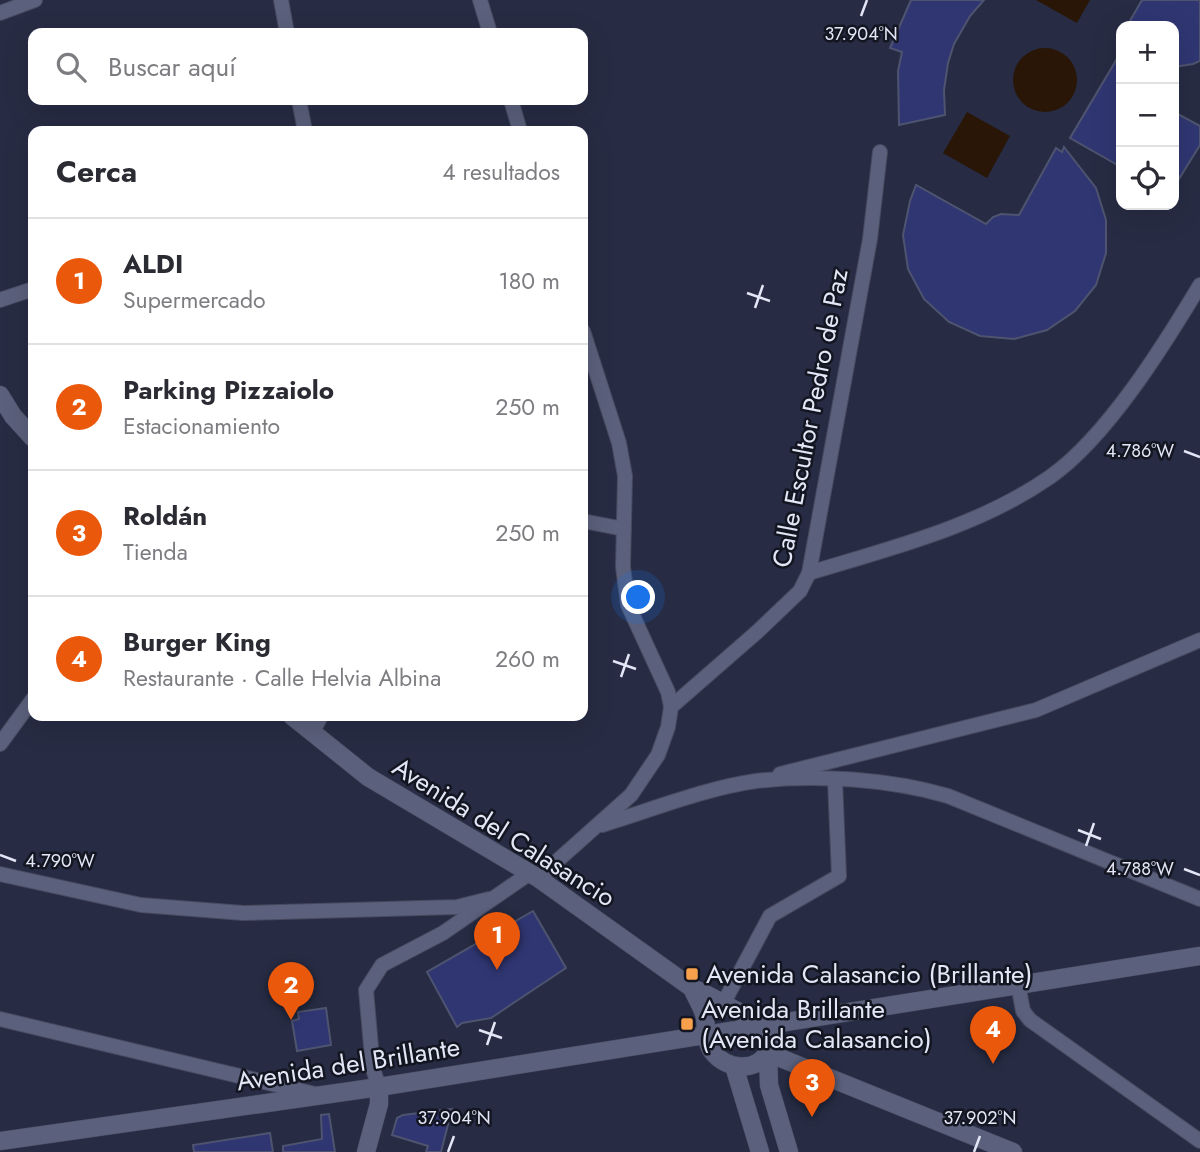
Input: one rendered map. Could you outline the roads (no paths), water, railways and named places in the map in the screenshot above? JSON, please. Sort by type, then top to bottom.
[{"type":"street","points":[[0,13],[35,0]]},
{"type":"street","points":[[281,0],[286,28]]},
{"type":"street","points":[[480,0],[488,28]]},
{"type":"street","points":[[300,105],[304,126]]},
{"type":"street","points":[[512,105],[519,126]]},
{"type":"street","name":"Calle Escultor Pedro de Paz","points":[[671,707],[800,591],[809,573],[870,239],[880,152]]},
{"type":"street","points":[[809,573],[945,530],[1013,500],[1052,475],[1092,438],[1129,392],[1200,285]]},
{"type":"street","points":[[0,300],[28,291]]},
{"type":"street","points":[[366,1152],[379,1104],[379,1087],[373,1069],[366,990],[382,965],[443,933],[489,899],[534,876],[597,827],[631,795],[646,776],[658,755],[668,727],[671,707],[668,692],[628,605],[624,586],[625,476],[619,443],[588,366]]},
{"type":"street","points":[[0,395],[13,416],[28,432]]},
{"type":"street","points":[[588,522],[624,529]]},
{"type":"street","points":[[597,827],[713,791],[1035,710],[1200,640]]},
{"type":"street","points":[[0,744],[28,706]]},
{"type":"street","name":"Avenida del Calasancio","points":[[298,721],[368,777],[534,876],[692,988],[742,1016],[770,1024]]},
{"type":"street","points":[[312,733],[318,721]]},
{"type":"street","points":[[864,754],[867,781]]},
{"type":"street","points":[[755,782],[835,780],[917,787],[947,796],[1200,899]]},
{"type":"street","points":[[723,1004],[770,916],[839,876],[835,780]]},
{"type":"street","points":[[0,874],[141,905],[243,913],[457,907],[489,899]]},
{"type":"street","name":"Avenida del Brillante","points":[[0,1141],[323,1096],[1200,956]]},
{"type":"street","points":[[1018,984],[1023,1010],[1033,1023],[1200,1141]]},
{"type":"street","points":[[692,988],[704,1015],[710,1049],[721,1060],[734,1066],[752,1066],[768,1053]]},
{"type":"street","points":[[0,1019],[323,1096]]},
{"type":"street","points":[[770,1024],[772,1040],[768,1053],[769,1085],[789,1152]]},
{"type":"street","points":[[768,1053],[1013,1152]]},
{"type":"street","points":[[734,1066],[760,1152]]},
{"type":"place","name":"ALDI","points":[[497,970]]},
{"type":"place","name":"Avenida Calasancio (Brillante)","points":[[692,974]]},
{"type":"place","name":"Parking Pizzaiolo","points":[[291,1020]]},
{"type":"place","name":"Avenida Brillante (Avenida Calasancio)","points":[[687,1024]]},
{"type":"place","name":"Burger King","points":[[993,1064]]},
{"type":"place","name":"Roldán","points":[[812,1117]]}]
